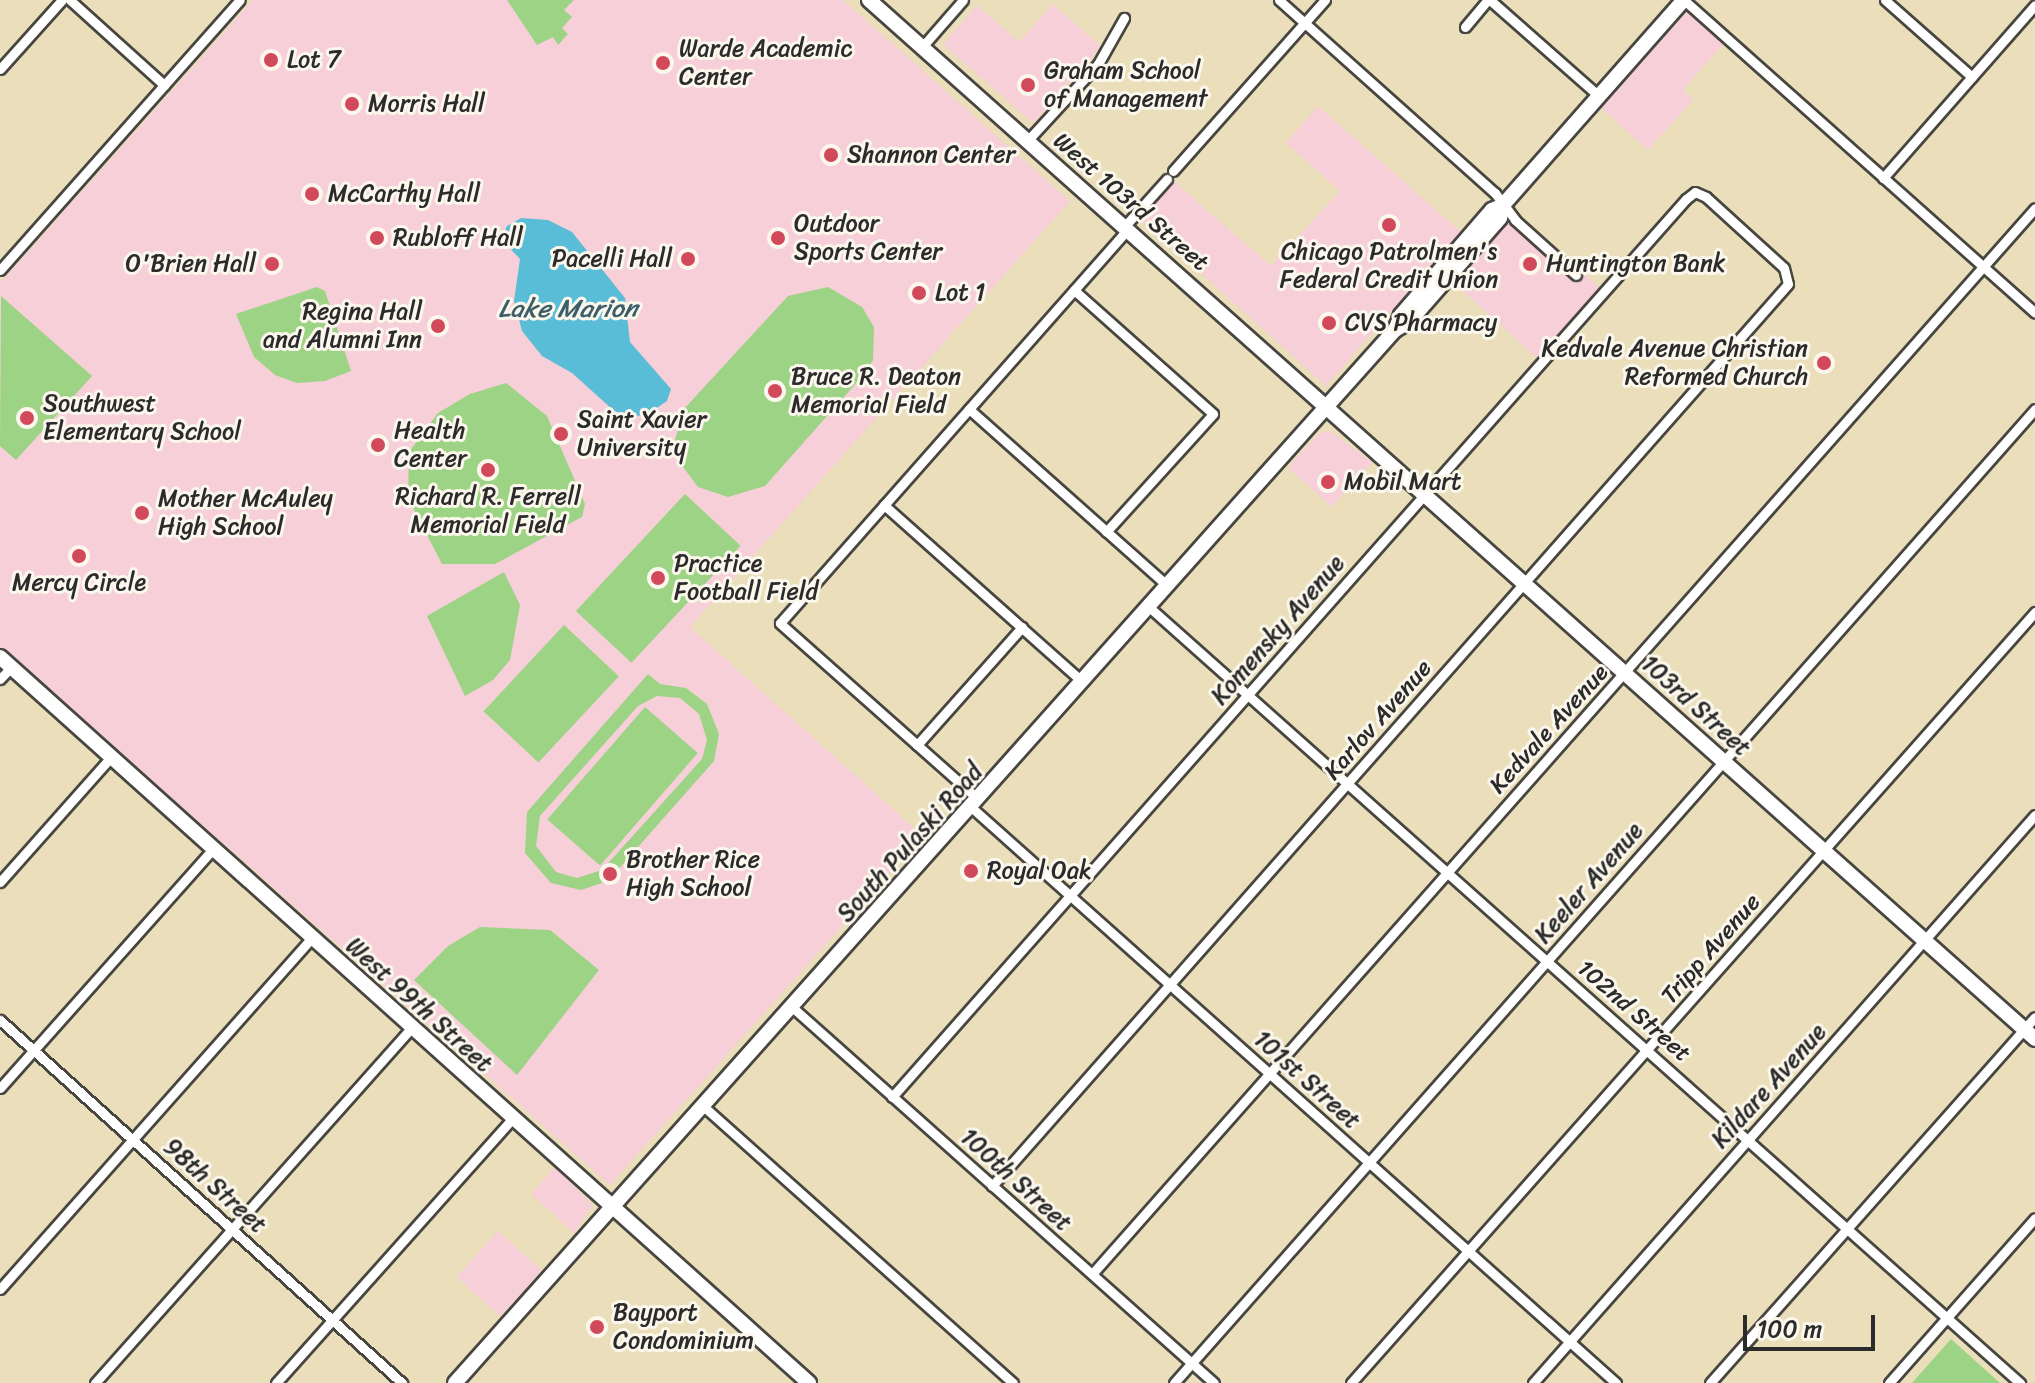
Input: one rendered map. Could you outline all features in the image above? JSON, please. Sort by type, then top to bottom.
[{"type":"main road","name":"West 103rd Street","points":[[869,0],[1328,406]]},
{"type":"main road","name":"South Pulaski Road","points":[[455,1383],[1395,330],[1409,322],[1487,233],[1503,205],[1684,0]]},
{"type":"main road","name":"103rd Street","points":[[1328,406],[2030,1034]]},
{"type":"main road","name":"West 99th Street","points":[[5,662],[809,1383]]},
{"type":"street","points":[[0,69],[62,0]]},
{"type":"street","points":[[70,0],[164,85]]},
{"type":"street","points":[[0,270],[240,0]]},
{"type":"street","points":[[922,47],[963,0]]},
{"type":"street","points":[[1279,0],[1576,275]]},
{"type":"street","points":[[1083,682],[884,505],[1325,0]]},
{"type":"street","points":[[1465,27],[1489,0],[1599,96]]},
{"type":"street","points":[[1684,0],[2035,313]]},
{"type":"street","points":[[1885,0],[1972,77]]},
{"type":"street","points":[[1883,178],[2035,5]]},
{"type":"street","points":[[1028,140],[1098,64],[1124,18]]},
{"type":"street","name":"Komensky Avenue","points":[[892,1097],[1695,192],[1791,279]]},
{"type":"street","name":"Kedvale Avenue","points":[[1092,1274],[2035,208]]},
{"type":"street","name":"Karlov Avenue","points":[[992,1186],[1791,279]]},
{"type":"street","points":[[1074,290],[1213,414],[1106,532]]},
{"type":"street","points":[[969,409],[1168,586]]},
{"type":"street","name":"Keeler Avenue","points":[[1174,1383],[2035,409]]},
{"type":"street","name":"101st Street","points":[[884,505],[780,623],[917,745],[1070,895],[1616,1383]]},
{"type":"street","name":"102nd Street","points":[[1149,607],[2020,1383]]},
{"type":"street","name":"Tripp Avenue","points":[[1351,1383],[2035,612]]},
{"type":"street","points":[[917,745],[1022,627]]},
{"type":"street","points":[[0,679],[5,662]]},
{"type":"street","points":[[0,882],[111,757]]},
{"type":"street","name":"Kildare Avenue","points":[[1533,1383],[2035,815]]},
{"type":"street","points":[[0,1088],[213,849]]},
{"type":"street","points":[[0,1289],[312,938]]},
{"type":"street","name":"100th Street","points":[[792,1007],[1214,1383]]},
{"type":"street","points":[[1710,1383],[1847,1229],[2030,1034],[2035,1017]]},
{"type":"street","name":"98th Street","points":[[0,1020],[402,1383]]},
{"type":"street","points":[[95,1383],[411,1028]]},
{"type":"street","points":[[702,1105],[1013,1383]]},
{"type":"street","points":[[276,1383],[512,1119]]},
{"type":"street","points":[[1889,1383],[2035,1218]]},
{"type":"shaded area","points":[[253,0],[843,0],[1070,201],[690,627],[923,836],[610,1185],[0,646],[0,283]]},
{"type":"shaded area","name":"Graham School of Management","points":[[1053,4],[1101,47],[1033,123],[943,44],[977,5],[1019,42]]},
{"type":"shaded area","points":[[1687,12],[1723,44],[1683,90],[1693,100],[1648,150],[1601,108]]},
{"type":"shaded area","points":[[1318,106],[1461,232],[1326,386],[1136,215],[1170,178],[1271,266],[1340,191],[1286,143]]},
{"type":"shaded area","points":[[1512,209],[1600,288],[1537,358],[1449,279]]},
{"type":"shaded area","points":[[1329,430],[1372,462],[1332,507],[1288,468],[1317,435]]},
{"type":"shaded area","points":[[555,1167],[593,1205],[574,1233],[531,1194]]},
{"type":"shaded area","points":[[498,1231],[542,1270],[500,1317],[457,1277]]},
{"type":"green space","points":[[507,0],[574,0],[564,10],[572,17],[562,28],[568,34],[558,45],[553,37],[537,45]]},
{"type":"green space","points":[[317,287],[325,291],[351,371],[325,381],[297,383],[275,375],[254,357],[236,314]]},
{"type":"green space","points":[[828,287],[862,307],[874,327],[873,360],[866,372],[765,486],[728,497],[698,487],[680,463],[675,440],[684,409],[788,296]]},
{"type":"green space","name":"Southwest Elementary School","points":[[1,296],[92,376],[16,460],[0,446]]},
{"type":"green space","name":"Richard R. Ferrell Memorial Field","points":[[506,383],[547,416],[585,504],[582,517],[495,564],[442,564],[408,498],[409,452],[438,413],[470,394]]},
{"type":"green space","name":"Practice Football Field","points":[[685,494],[741,546],[631,663],[576,611]]},
{"type":"green space","points":[[504,572],[520,605],[510,660],[493,680],[465,696],[427,616]]},
{"type":"green space","points":[[564,625],[619,676],[538,762],[484,711]]},
{"type":"green space","points":[[648,674],[660,684],[686,688],[707,704],[719,734],[714,761],[608,881],[581,890],[551,883],[525,853],[527,812]],"holes":[[[657,696],[680,698],[699,714],[707,740],[702,759],[602,870],[577,878],[556,872],[536,846],[540,816],[638,706]]]},
{"type":"green space","points":[[645,707],[698,753],[600,865],[547,819]]},
{"type":"green space","points":[[480,927],[550,930],[599,970],[517,1075],[414,980],[448,946]]},
{"type":"green space","points":[[1951,1339],[2000,1383],[1912,1383]]},
{"type":"water","name":"Lake Marion","points":[[521,218],[548,220],[572,232],[625,298],[630,342],[671,389],[667,401],[648,414],[626,418],[572,373],[542,356],[522,331],[514,301],[520,259],[501,239],[507,226]]},
{"type":"place","name":"Lot 7","points":[[271,60]]},
{"type":"place","name":"Warde Academic Center","points":[[663,63]]},
{"type":"place","name":"Graham School of Management","points":[[1028,85]]},
{"type":"place","name":"Morris Hall","points":[[352,104]]},
{"type":"place","name":"Shannon Center","points":[[831,155]]},
{"type":"place","name":"McCarthy Hall","points":[[312,194]]},
{"type":"place","name":"Chicago Patrolmen's Federal Credit Union","points":[[1389,225]]},
{"type":"place","name":"Rubloff Hall","points":[[377,238]]},
{"type":"place","name":"Outdoor Sports Center","points":[[778,238]]},
{"type":"place","name":"Pacelli Hall","points":[[688,259]]},
{"type":"place","name":"O'Brien Hall","points":[[272,264]]},
{"type":"place","name":"Huntington Bank","points":[[1530,264]]},
{"type":"place","name":"Lot 1","points":[[919,293]]},
{"type":"place","name":"CVS Pharmacy","points":[[1329,323]]},
{"type":"place","name":"Regina Hall and Alumni Inn","points":[[438,326]]},
{"type":"place","name":"Kedvale Avenue Christian Reformed Church","points":[[1824,363]]},
{"type":"place","name":"Bruce R. Deaton Memorial Field","points":[[775,391]]},
{"type":"place","name":"Southwest Elementary School","points":[[27,418]]},
{"type":"place","name":"Saint Xavier University","points":[[561,434]]},
{"type":"place","name":"Health Center","points":[[378,445]]},
{"type":"place","name":"Richard R. Ferrell Memorial Field","points":[[488,470]]},
{"type":"place","name":"Mobil Mart","points":[[1328,482]]},
{"type":"place","name":"Mother McAuley High School","points":[[142,513]]},
{"type":"place","name":"Mercy Circle","points":[[79,556]]},
{"type":"place","name":"Practice Football Field","points":[[658,578]]},
{"type":"place","name":"Royal Oak","points":[[971,871]]},
{"type":"place","name":"Brother Rice High School","points":[[610,874]]},
{"type":"place","name":"Bayport Condominium","points":[[597,1327]]}]
